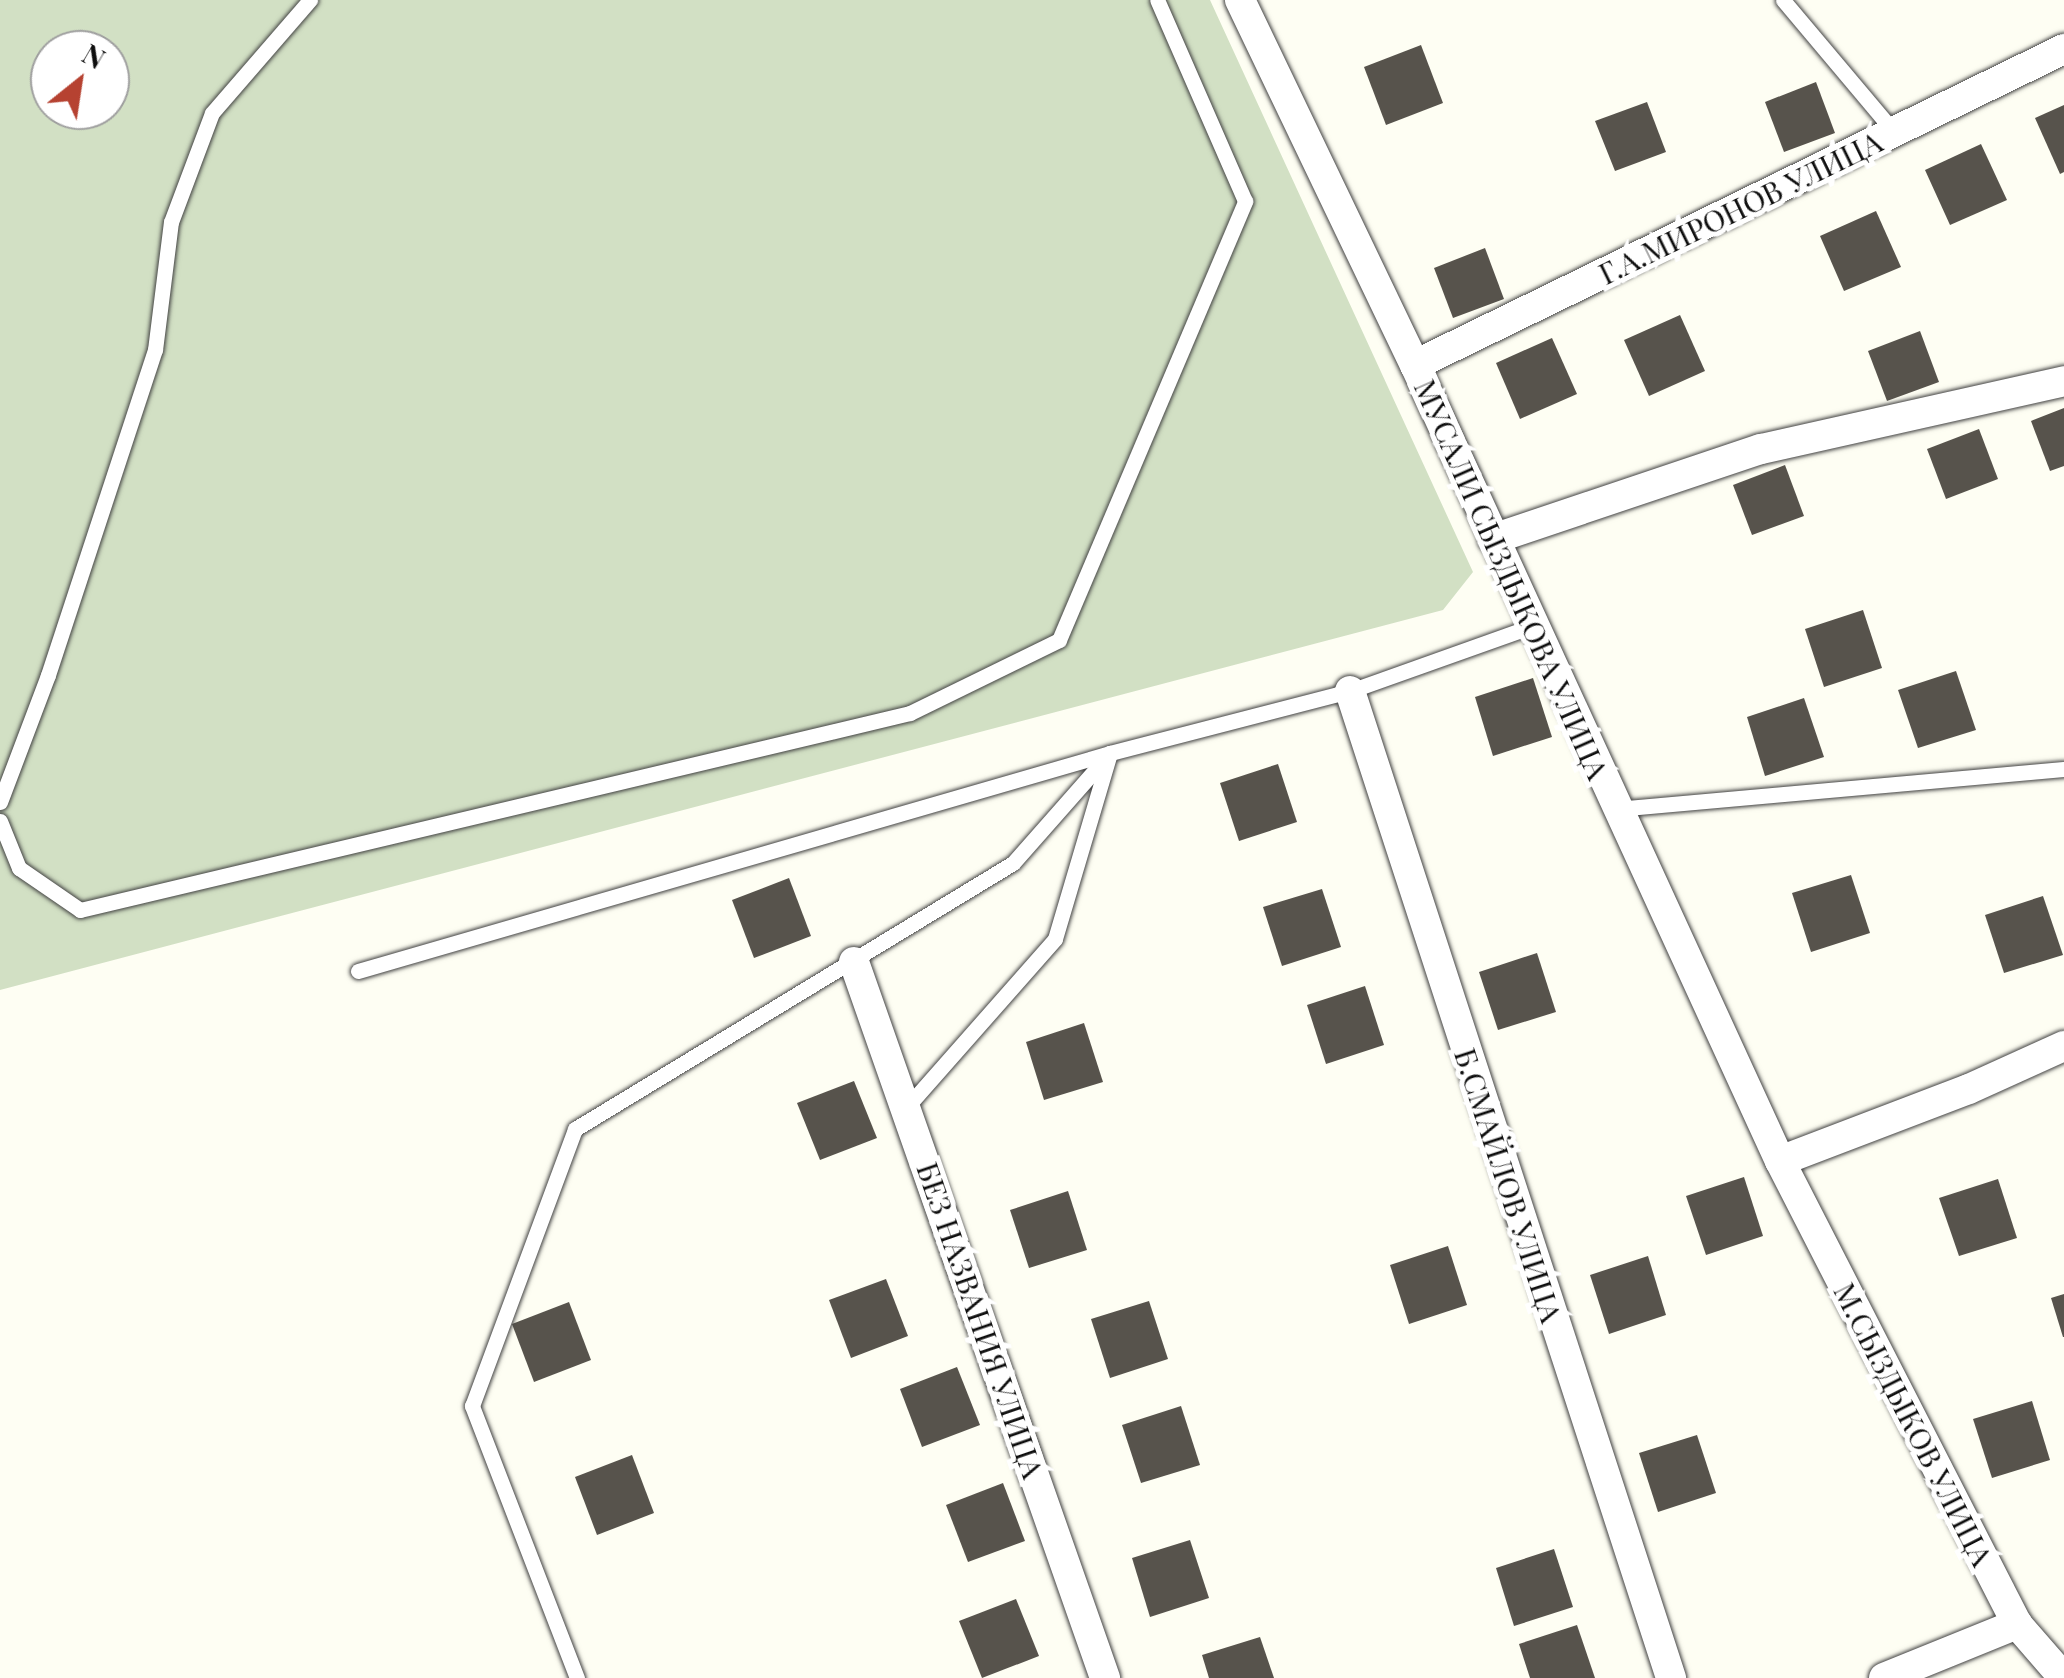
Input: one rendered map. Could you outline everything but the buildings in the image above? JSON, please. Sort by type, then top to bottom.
[{"type":"street","name":"МУСАЛИ СЫЗДЫКОВА УЛИЦА","points":[[1240,0],[1416,364],[1780,1161]]},
{"type":"street","name":"Г.А.МИРОНОВ УЛИЦА","points":[[1416,364],[2064,50]]},
{"type":"street","points":[[1493,538],[1762,449],[2064,382]]},
{"type":"street","name":"Б.СМАЙЛОВ УЛИЦА","points":[[1350,691],[1671,1678]]},
{"type":"street","name":"БЕЗ НАЗВАНИЯ УЛИЦА","points":[[854,962],[1105,1678]]},
{"type":"street","points":[[1780,1161],[1969,1089],[2064,1046]]},
{"type":"street","name":"М.СЫЗДЫКОВ УЛИЦА","points":[[1780,1161],[2016,1624],[2062,1672]]},
{"type":"street","points":[[1884,1678],[2016,1624]]},
{"type":"lane","points":[[0,802],[48,674],[155,350],[172,222],[212,113],[310,0]]},
{"type":"lane","points":[[0,822],[19,868],[80,910],[910,714],[1060,640],[1246,201],[1158,0]]},
{"type":"lane","points":[[1783,0],[1894,132]]},
{"type":"lane","points":[[358,971],[1110,752],[1350,691],[1533,626]]},
{"type":"lane","points":[[578,1678],[472,1406],[575,1129],[1014,863],[1110,752]]},
{"type":"lane","points":[[907,1107],[1055,939],[1110,752]]},
{"type":"lane","points":[[1616,809],[2064,769]]},
{"type":"green space","points":[[0,0],[1210,0],[1473,572],[1443,610],[0,990]]}]
